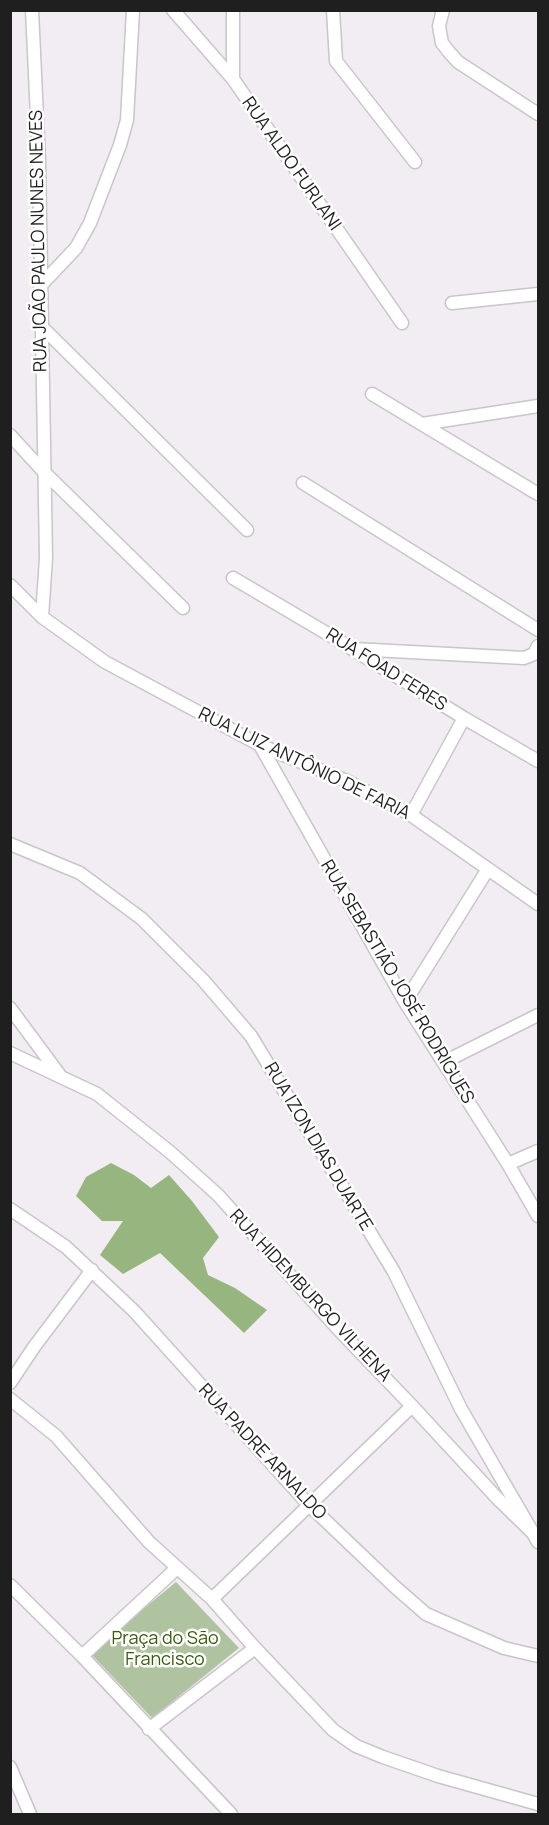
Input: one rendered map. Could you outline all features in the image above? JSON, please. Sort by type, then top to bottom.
[{"type":"street","name":"RUA JOÃO PAULO NUNES NEVES","points":[[32,10],[39,160],[40,325],[46,558],[42,616]]},
{"type":"street","points":[[40,286],[76,248],[90,223],[120,145],[127,120],[133,10]]},
{"type":"street","name":"RUA ALDO FURLANI","points":[[173,10],[233,79],[402,323]]},
{"type":"street","points":[[233,10],[233,79]]},
{"type":"street","points":[[333,10],[336,61],[415,162]]},
{"type":"street","points":[[442,10],[439,26],[442,43],[458,62],[538,114]]},
{"type":"street","points":[[452,303],[538,294]]},
{"type":"street","points":[[40,325],[247,530]]},
{"type":"street","points":[[372,394],[538,494]]},
{"type":"street","points":[[422,424],[538,406]]},
{"type":"street","points":[[10,435],[44,472],[183,608]]},
{"type":"street","points":[[303,483],[538,630],[538,639]]},
{"type":"street","name":"RUA FOAD FERES","points":[[233,578],[538,761]]},
{"type":"street","name":"RUA LUIZ ANTÔNIO DE FARIA","points":[[10,585],[42,616],[105,662],[260,745],[349,782],[411,815],[538,904]]},
{"type":"street","points":[[353,649],[524,658],[534,654],[538,646]]},
{"type":"street","points":[[411,815],[464,718]]},
{"type":"street","name":"RUA SEBASTIÃO JOSÉ RODRIGUES","points":[[260,745],[405,1002],[508,1164],[538,1216]]},
{"type":"street","name":"RUA IZON DIAS DUARTE","points":[[10,844],[80,873],[142,919],[203,980],[251,1036],[394,1272],[461,1409],[536,1537]]},
{"type":"street","points":[[405,1002],[488,869]]},
{"type":"street","points":[[10,1008],[59,1075]]},
{"type":"street","points":[[444,1062],[538,1015]]},
{"type":"street","name":"RUA HIDEMBURGO VILHENA","points":[[10,1053],[97,1094],[170,1152],[218,1196],[331,1322],[496,1498],[536,1537]]},
{"type":"street","points":[[508,1164],[538,1151]]},
{"type":"street","name":"RUA PADRE ARNALDO","points":[[10,1209],[66,1247],[92,1270],[134,1311],[308,1504],[426,1614],[504,1648],[538,1656]]},
{"type":"street","points":[[10,1383],[92,1270]]},
{"type":"street","points":[[10,1399],[56,1436],[149,1542],[212,1599],[314,1713],[333,1730],[356,1746],[438,1776],[538,1804]]},
{"type":"street","points":[[212,1599],[412,1406]]},
{"type":"street","points":[[82,1656],[177,1568]]},
{"type":"street","points":[[10,1585],[82,1656],[231,1815]]},
{"type":"street","points":[[149,1729],[255,1648]]},
{"type":"street","points":[[10,1767],[30,1815]]},
{"type":"green space","points":[[111,1163],[134,1175],[151,1188],[169,1175],[192,1201],[219,1237],[203,1258],[208,1275],[235,1288],[267,1310],[244,1333],[160,1253],[123,1274],[100,1255],[123,1221],[102,1221],[76,1196],[86,1177]]},
{"type":"green space","name":"Praça do São Francisco","points":[[176,1582],[239,1648],[152,1718],[90,1653]]}]
